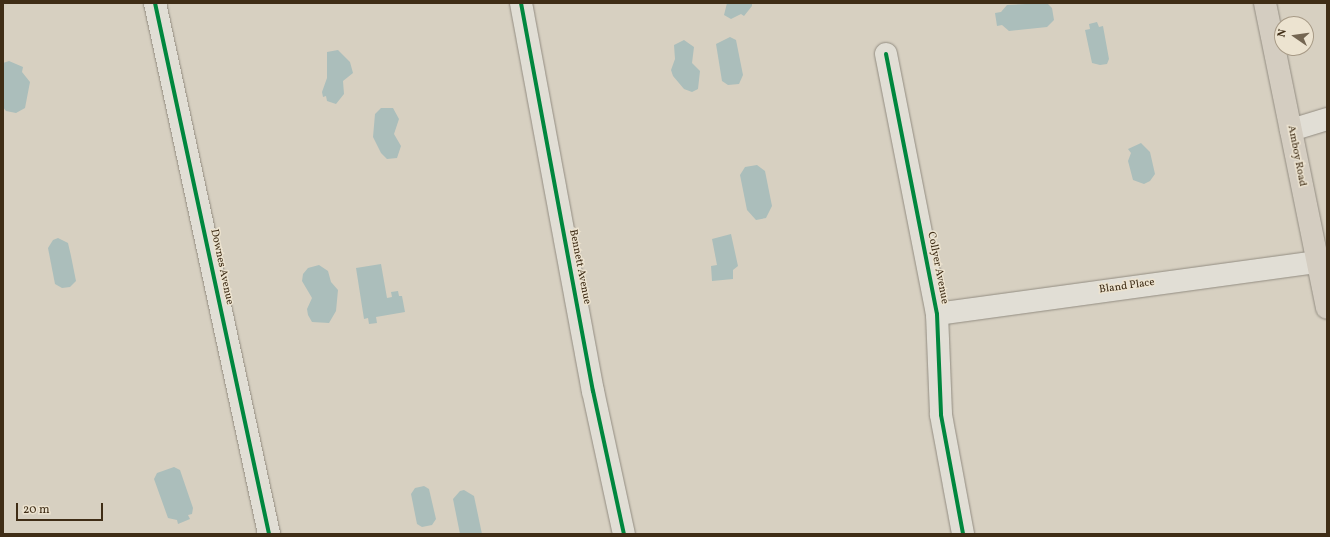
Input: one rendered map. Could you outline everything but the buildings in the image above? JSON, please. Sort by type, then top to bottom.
[{"type":"main road","name":"Amboy Road","points":[[1266,3],[1327,308]]},
{"type":"street","name":"Downes Avenue","points":[[155,3],[269,534]]},
{"type":"street","name":"Bennett Avenue","points":[[521,3],[593,391],[624,534]]},
{"type":"street","name":"Collyer Avenue","points":[[886,54],[937,314],[941,415],[963,534]]},
{"type":"street","points":[[1291,130],[1327,119]]},
{"type":"street","name":"Bland Place","points":[[937,314],[1317,262]]},
{"type":"shaded area","points":[[727,3],[752,3],[752,6],[744,16],[741,14],[731,19],[724,15]]},
{"type":"shaded area","points":[[1047,3],[1052,8],[1054,20],[1047,27],[1009,31],[1002,25],[997,26],[995,13],[1001,12],[1007,5]]},
{"type":"shaded area","points":[[1097,22],[1099,27],[1103,26],[1109,59],[1107,64],[1100,65],[1092,63],[1085,30],[1090,29],[1089,24]]},
{"type":"shaded area","points":[[730,37],[736,40],[743,75],[739,84],[728,85],[722,81],[716,44]]},
{"type":"shaded area","points":[[684,40],[694,47],[692,63],[700,71],[698,89],[692,92],[684,89],[673,76],[671,70],[675,59],[674,45]]},
{"type":"shaded area","points":[[338,50],[350,62],[353,73],[343,81],[344,94],[336,104],[327,101],[326,96],[323,97],[322,92],[327,78],[327,52]]},
{"type":"shaded area","points":[[9,61],[23,67],[22,72],[30,82],[25,108],[16,113],[6,111],[3,107],[3,63]]},
{"type":"shaded area","points":[[381,108],[393,108],[399,119],[394,134],[401,146],[397,158],[387,159],[381,153],[373,137],[375,114]]},
{"type":"shaded area","points":[[1141,143],[1150,152],[1155,174],[1150,181],[1144,184],[1133,180],[1128,161],[1131,153],[1128,149]]},
{"type":"shaded area","points":[[757,165],[765,171],[772,206],[766,218],[756,220],[747,210],[740,175],[745,167]]},
{"type":"shaded area","points":[[731,234],[738,266],[733,270],[733,279],[712,281],[711,266],[717,265],[712,239]]},
{"type":"shaded area","points":[[58,238],[68,243],[76,281],[70,287],[62,288],[55,284],[48,248],[53,240]]},
{"type":"shaded area","points":[[381,264],[387,298],[392,297],[391,292],[398,291],[399,296],[402,296],[405,312],[376,317],[377,323],[369,324],[368,318],[364,319],[356,268]]},
{"type":"shaded area","points":[[319,265],[328,271],[331,282],[338,290],[336,311],[329,323],[312,322],[308,315],[307,309],[312,298],[302,281],[303,274],[308,268]]},
{"type":"shaded area","points":[[174,467],[180,470],[193,508],[192,514],[188,515],[190,519],[178,524],[177,520],[168,518],[154,479],[157,473]]},
{"type":"shaded area","points":[[424,486],[429,489],[436,519],[432,525],[422,527],[417,524],[411,494],[415,488]]},
{"type":"shaded area","points":[[464,490],[474,496],[482,534],[460,534],[453,499],[460,491]]},
{"type":"cycle path","points":[[155,3],[269,534]]},
{"type":"cycle path","points":[[521,3],[593,391],[624,534]]},
{"type":"cycle path","points":[[886,54],[937,314],[941,415],[963,534]]}]
